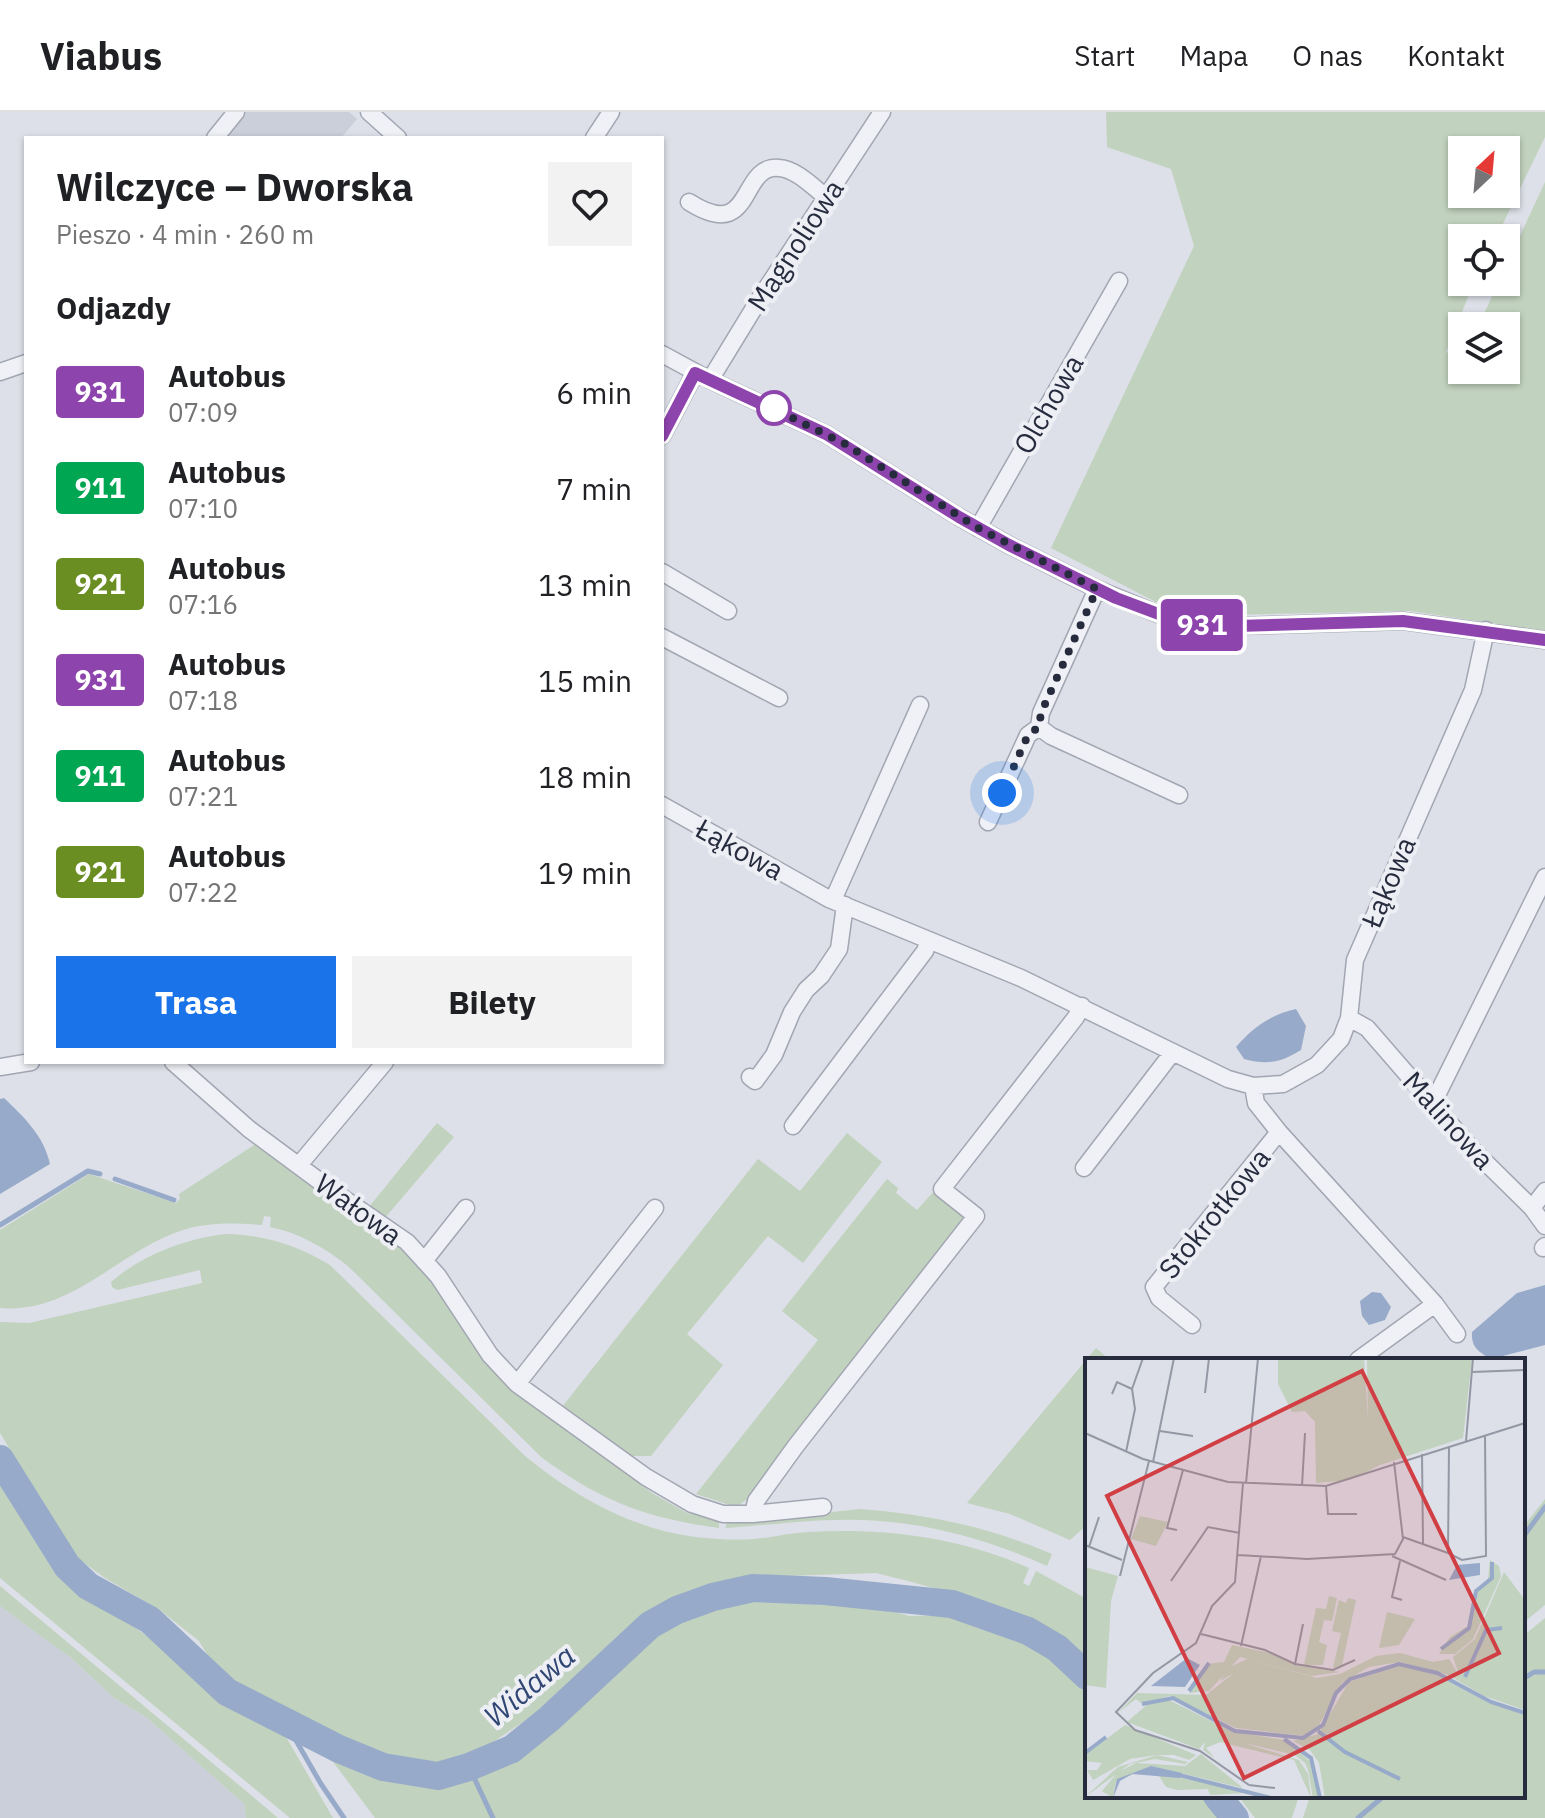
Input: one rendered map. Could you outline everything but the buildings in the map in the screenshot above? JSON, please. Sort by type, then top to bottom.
[{"type":"street","points":[[217,136],[236,112]]},
{"type":"street","points":[[369,112],[396,136]]},
{"type":"street","points":[[595,136],[611,112]]},
{"type":"street","name":"Magnoliowa","points":[[664,433],[882,112]]},
{"type":"street","points":[[689,202],[714,214],[729,213],[740,205],[759,176],[773,168],[795,174],[826,197]]},
{"type":"street","name":"Olchowa","points":[[978,528],[1119,281]]},
{"type":"street","points":[[664,355],[826,434],[978,528],[1097,589],[1158,614],[1204,625],[1403,621],[1545,640]]},
{"type":"street","points":[[0,372],[24,364]]},
{"type":"street","points":[[664,573],[728,611]]},
{"type":"street","points":[[988,822],[1028,735],[1039,727],[1041,713],[1097,589]]},
{"type":"street","name":"Łąkowa","points":[[664,806],[839,903],[1082,1006],[1228,1079],[1253,1086],[1283,1084],[1303,1075],[1336,1046],[1349,1018],[1355,960],[1473,690],[1486,630]]},
{"type":"street","points":[[664,638],[779,698]]},
{"type":"street","points":[[750,1077],[755,1081],[766,1068],[792,1012],[839,949],[839,903],[920,705]]},
{"type":"street","points":[[1039,727],[1051,736],[1179,795]]},
{"type":"street","points":[[1430,1100],[1439,1091],[1545,877]]},
{"type":"street","points":[[793,1126],[925,951],[929,940]]},
{"type":"street","points":[[753,1514],[756,1501],[795,1447],[976,1216],[942,1189],[1082,1006]]},
{"type":"street","name":"Malinowa","points":[[1349,1018],[1367,1028],[1472,1149],[1532,1208],[1545,1226]]},
{"type":"street","points":[[1084,1168],[1173,1052]]},
{"type":"street","points":[[0,1067],[24,1063]]},
{"type":"street","name":"Wałowa","points":[[175,1064],[249,1129],[407,1242],[438,1276],[490,1355],[517,1384],[668,1492],[723,1514],[823,1507]]},
{"type":"street","points":[[299,1165],[383,1064]]},
{"type":"street","points":[[1253,1086],[1256,1103],[1279,1132],[1435,1304],[1457,1334]]},
{"type":"street","name":"Stokrotkowa","points":[[1192,1325],[1159,1298],[1154,1287],[1279,1132]]},
{"type":"street","points":[[1532,1208],[1545,1191]]},
{"type":"street","points":[[424,1261],[466,1208]]},
{"type":"street","points":[[517,1384],[655,1208]]},
{"type":"street","points":[[1361,1358],[1435,1304]]},
{"type":"shaded area","points":[[244,112],[349,112],[357,119],[343,136],[226,136]]},
{"type":"shaded area","points":[[0,1606],[71,1658],[114,1698],[146,1717],[244,1804],[246,1818],[0,1818]]},
{"type":"green space","points":[[1106,112],[1545,112],[1545,137],[1520,189],[1520,136],[1448,136],[1448,208],[1511,208],[1503,224],[1448,224],[1448,296],[1468,296],[1462,312],[1448,312],[1446,352],[1448,384],[1520,384],[1520,312],[1485,312],[1492,296],[1520,296],[1520,236],[1545,182],[1545,631],[1410,611],[1228,615],[1156,602],[1051,548],[1194,246],[1171,169],[1107,147]]},
{"type":"green space","points":[[437,1123],[454,1137],[384,1219],[369,1207]]},
{"type":"green space","points":[[847,1133],[882,1162],[803,1263],[768,1236],[687,1334],[723,1365],[651,1456],[627,1456],[562,1407],[758,1159],[800,1191]]},
{"type":"green space","points":[[257,1143],[384,1234],[426,1269],[517,1390],[652,1493],[687,1513],[719,1519],[719,1528],[668,1519],[625,1505],[584,1485],[541,1457],[349,1267],[312,1242],[270,1227],[271,1217],[264,1216],[262,1225],[213,1224],[183,1230],[159,1240],[73,1291],[50,1301],[26,1307],[0,1308],[0,1230],[89,1174],[176,1203],[180,1199],[179,1194]]},
{"type":"green space","points":[[887,1179],[898,1188],[896,1193],[917,1210],[936,1189],[969,1217],[746,1500],[736,1507],[696,1494],[818,1340],[782,1311]]},
{"type":"green space","points":[[225,1234],[253,1236],[304,1251],[330,1265],[525,1456],[573,1491],[608,1510],[664,1531],[709,1538],[744,1540],[838,1531],[894,1533],[948,1542],[1002,1557],[1029,1568],[1023,1583],[1029,1586],[1036,1571],[1085,1598],[1085,1658],[1070,1643],[1038,1622],[999,1606],[876,1573],[754,1577],[702,1588],[638,1620],[541,1710],[484,1748],[435,1764],[399,1762],[352,1744],[230,1678],[211,1661],[199,1641],[160,1610],[76,1557],[0,1433],[0,1322],[29,1323],[202,1283],[200,1270],[117,1290],[111,1282],[136,1264],[194,1240]]},
{"type":"green space","points":[[1096,1348],[1108,1358],[1088,1358]]},
{"type":"green space","points":[[1085,1361],[1085,1527],[1070,1540],[1010,1514],[967,1503]]},
{"type":"green space","points":[[0,1485],[52,1567],[177,1658],[203,1684],[282,1730],[333,1818],[290,1818],[0,1578]]},
{"type":"green space","points":[[1545,1499],[1545,1605],[1525,1621],[1525,1524]]},
{"type":"green space","points":[[860,1509],[958,1523],[1052,1554],[1047,1566],[957,1534],[886,1521],[829,1520],[726,1528],[726,1519],[776,1518]]},
{"type":"green space","points":[[0,1586],[278,1818],[246,1818],[244,1804],[146,1717],[114,1698],[71,1658],[0,1606]]},
{"type":"green space","points":[[741,1599],[861,1601],[909,1616],[953,1615],[1035,1643],[1085,1690],[1085,1798],[1204,1798],[1220,1818],[375,1818],[328,1755],[397,1783],[433,1788],[467,1781],[510,1760],[559,1728],[660,1633],[703,1609]]},
{"type":"green space","points":[[1545,1618],[1545,1818],[1303,1818],[1309,1798],[1525,1798],[1525,1634]]},
{"type":"green space","points":[[1240,1798],[1298,1798],[1292,1818],[1255,1818]]},
{"type":"water","points":[[1296,1009],[1306,1026],[1301,1050],[1273,1062],[1244,1059],[1236,1047],[1249,1033],[1270,1018]]},
{"type":"water","points":[[4,1098],[38,1136],[50,1164],[0,1194],[0,1099]]},
{"type":"water","points":[[1545,1285],[1545,1345],[1489,1358],[1477,1349],[1472,1332],[1517,1293]]},
{"type":"water","points":[[1372,1292],[1381,1293],[1391,1307],[1385,1320],[1369,1325],[1362,1316],[1360,1301]]},
{"type":"waterway","points":[[0,1225],[88,1171],[100,1174]]},
{"type":"waterway","points":[[115,1179],[174,1200]]},
{"type":"waterway","name":"Widawa","points":[[0,1459],[67,1566],[88,1586],[150,1620],[227,1692],[339,1749],[383,1767],[438,1776],[512,1749],[549,1719],[650,1625],[677,1610],[713,1597],[753,1588],[825,1591],[952,1604],[1028,1631],[1057,1648],[1085,1674]]},
{"type":"waterway","points":[[1525,1534],[1545,1507]]},
{"type":"waterway","points":[[1525,1678],[1534,1672],[1545,1672]]},
{"type":"waterway","points":[[286,1723],[344,1818]]},
{"type":"waterway","points":[[469,1767],[493,1818]]},
{"type":"waterway","name":"Widawa","points":[[1219,1798],[1235,1818]]},
{"type":"waterway","points":[[1358,1818],[1382,1798]]},
{"type":"bus line","name":"931","points":[[664,432],[695,373],[826,434],[959,517],[1051,567],[1116,598],[1180,622],[1237,626],[1403,621],[1545,640]]},
{"type":"route","points":[[774,408],[764,404],[845,444],[978,528],[1097,589],[1041,713],[1039,727],[1028,735],[1002,793]]}]
